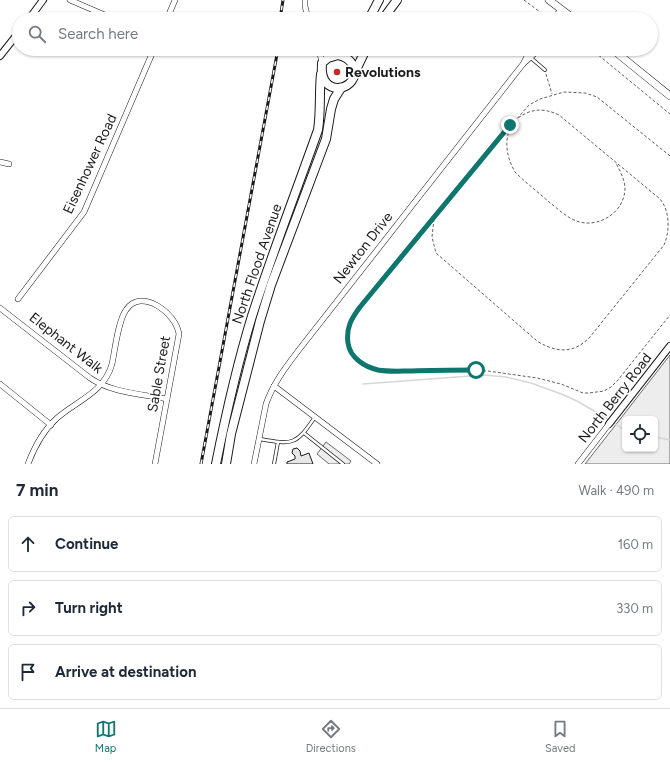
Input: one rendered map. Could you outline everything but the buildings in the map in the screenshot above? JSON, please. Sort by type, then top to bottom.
[{"type":"main road","points":[[373,12],[379,0]]},
{"type":"main road","points":[[388,12],[397,0]]},
{"type":"main road","points":[[549,0],[562,12]]},
{"type":"main road","points":[[329,56],[322,64],[321,74],[324,81],[328,85],[341,88],[352,80],[363,56]]},
{"type":"main road","points":[[343,56],[348,59],[354,69],[354,75]]},
{"type":"main road","points":[[621,56],[670,96]]},
{"type":"main road","name":"North Flood Avenue","points":[[216,464],[232,392],[252,318],[275,246],[318,130],[320,116],[321,74]]},
{"type":"main road","name":"North Flood Avenue","points":[[226,464],[231,434],[269,292],[326,139],[331,109],[341,88]]},
{"type":"street","points":[[34,12],[42,0]]},
{"type":"street","points":[[70,0],[98,12]]},
{"type":"street","points":[[170,12],[176,0]]},
{"type":"street","points":[[305,0],[306,12]]},
{"type":"street","points":[[0,56],[12,41]]},
{"type":"street","name":"Eisenhower Road","points":[[18,299],[84,212],[151,56]]},
{"type":"street","points":[[321,56],[322,64]]},
{"type":"street","name":"Newton Drive","points":[[254,464],[266,404],[280,375],[529,56]]},
{"type":"street","points":[[0,162],[9,164]]},
{"type":"street","name":"Sable Street","points":[[28,464],[37,445],[51,425],[63,413],[89,396],[101,385],[111,370],[120,322],[125,311],[131,304],[139,301],[150,302],[160,307],[171,316],[178,329],[179,338],[155,464]]},
{"type":"street","name":"Elephant Walk","points":[[0,308],[101,385],[167,399]]},
{"type":"street","name":"North Berry Road","points":[[578,464],[670,346]]},
{"type":"street","points":[[0,384],[51,425]]},
{"type":"street","points":[[274,386],[316,416],[377,464]]},
{"type":"lane","points":[[529,56],[545,70]]},
{"type":"lane","points":[[259,439],[278,442],[293,441],[304,433],[316,416]]},
{"type":"lane","points":[[304,433],[343,464]]},
{"type":"lane","points":[[274,464],[278,442]]},
{"type":"path","points":[[524,0],[541,12]]},
{"type":"path","points":[[600,56],[670,114]]},
{"type":"path","points":[[545,70],[552,95]]},
{"type":"path","points":[[670,156],[597,97],[585,93],[564,92],[540,99],[529,105],[515,119],[360,307],[350,321],[347,337],[349,350],[355,358],[366,366],[380,370],[488,371],[537,378],[561,384],[583,392],[599,393],[614,384],[670,315]]},
{"type":"path","points":[[434,219],[432,237],[433,244],[436,253],[442,260],[542,344],[552,349],[561,350],[579,346],[590,337],[664,245],[670,230],[668,214],[664,203],[559,115],[552,112],[532,110],[515,119]]},
{"type":"path","points":[[510,125],[507,134],[507,150],[511,165],[515,172],[562,213],[574,220],[590,224],[597,223],[610,216],[619,207],[625,190],[622,174],[615,162]]},
{"type":"shaded area","points":[[670,355],[670,464],[585,464],[622,417],[622,452],[658,452],[658,416],[622,416]]},
{"type":"shaded area","points":[[326,442],[351,461],[349,464],[329,464],[317,454]]},
{"type":"waterway","points":[[363,384],[484,375],[506,377],[531,383],[564,395],[609,420]]},
{"type":"waterway","points":[[612,422],[622,428]]},
{"type":"waterway","points":[[658,438],[670,440]]},
{"type":"railway","points":[[281,12],[283,0]]},
{"type":"railway","points":[[201,464],[277,56]]},
{"type":"place","name":"Revolutions","points":[[337,72]]},
{"type":"route","points":[[476,370],[400,371],[380,370],[366,366],[355,358],[349,350],[347,337],[348,326],[354,314],[434,219],[510,125]]}]
